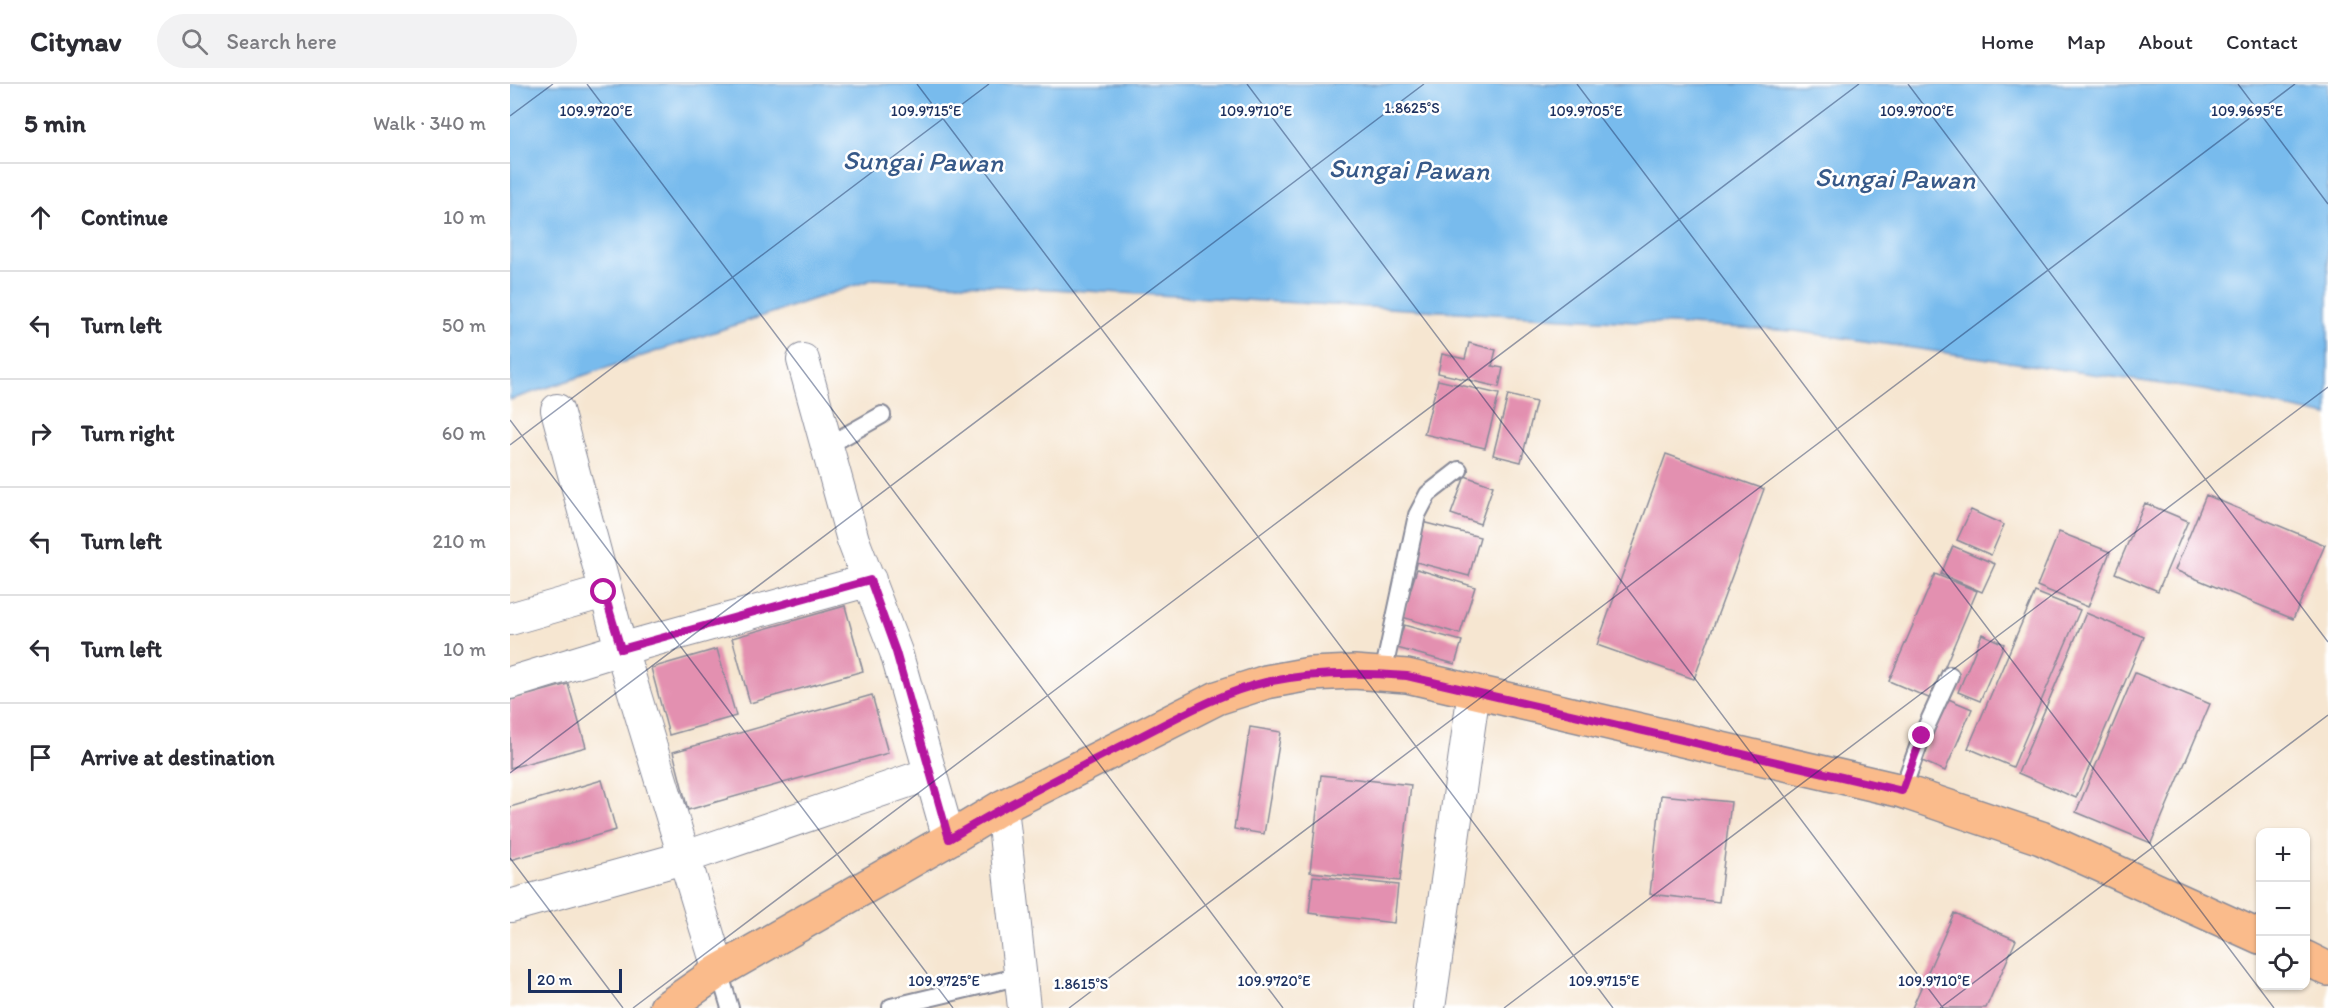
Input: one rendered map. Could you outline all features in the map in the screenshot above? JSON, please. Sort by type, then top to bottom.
[{"type":"main road","points":[[666,1008],[718,971],[1002,807],[1217,698],[1266,682],[1310,674],[1407,676],[1902,791],[2041,838],[2258,936]]},
{"type":"main road","points":[[2310,960],[2328,969]]},
{"type":"street","points":[[803,360],[854,540],[896,652],[949,839]]},
{"type":"street","points":[[557,410],[604,592],[718,971]]},
{"type":"street","points":[[510,683],[621,649],[870,580]]},
{"type":"street","points":[[510,619],[604,592]]},
{"type":"street","points":[[1429,1008],[1474,691]]},
{"type":"street","points":[[510,906],[683,858],[930,774]]},
{"type":"street","points":[[1002,807],[1024,1008]]},
{"type":"lane","points":[[827,446],[882,415]]},
{"type":"lane","points":[[1383,674],[1417,515],[1428,494],[1459,470]]},
{"type":"lane","points":[[1902,791],[1922,736],[1950,675]]},
{"type":"lane","points":[[718,971],[730,1008]]},
{"type":"lane","points":[[891,1007],[1021,976]]},
{"type":"water","name":"Sungai Pawan","points":[[510,84],[2328,84],[2328,416],[2203,390],[1795,331],[874,279],[510,400]]},
{"type":"building","points":[[1469,343],[1496,350],[1492,366],[1503,368],[1499,387],[1438,373],[1442,354],[1465,359]]},
{"type":"building","points":[[1438,380],[1499,394],[1485,448],[1424,434]]},
{"type":"building","points":[[1508,395],[1536,402],[1521,462],[1493,455]]},
{"type":"building","points":[[1666,454],[1764,489],[1694,679],[1597,645]]},
{"type":"building","points":[[1465,476],[1493,486],[1480,524],[1451,514]]},
{"type":"building","points":[[2206,495],[2325,545],[2293,619],[2175,570]]},
{"type":"building","points":[[2145,503],[2188,521],[2158,591],[2115,573]]},
{"type":"building","points":[[1971,510],[2004,525],[1991,555],[1957,540]]},
{"type":"building","points":[[1422,522],[1480,537],[1469,576],[1412,561]]},
{"type":"building","points":[[2059,532],[2110,552],[2088,607],[2037,586]]},
{"type":"building","points":[[1953,546],[1995,564],[1982,592],[1941,574]]},
{"type":"building","points":[[1417,569],[1475,587],[1460,634],[1402,617]]},
{"type":"building","points":[[1935,574],[1977,591],[1931,699],[1889,681]]},
{"type":"building","points":[[2035,592],[2080,610],[2013,767],[1968,748]]},
{"type":"building","points":[[845,606],[863,671],[750,703],[732,638]]},
{"type":"building","points":[[2086,613],[2144,637],[2076,798],[2018,773]]},
{"type":"building","points":[[1404,625],[1462,641],[1455,664],[1397,648]]},
{"type":"building","points":[[1982,634],[2004,644],[1980,701],[1958,692]]},
{"type":"building","points":[[717,649],[736,716],[669,735],[651,668]]},
{"type":"building","points":[[2135,673],[2210,704],[2151,843],[2076,812]]},
{"type":"building","points":[[568,684],[586,747],[510,768],[510,700]]},
{"type":"building","points":[[872,695],[888,753],[688,810],[673,752]]},
{"type":"building","points":[[1946,698],[1972,709],[1945,771],[1920,760]]},
{"type":"building","points":[[1250,727],[1281,732],[1264,834],[1234,829]]},
{"type":"building","points":[[1321,775],[1411,785],[1400,881],[1310,872]]},
{"type":"building","points":[[602,780],[616,830],[510,860],[510,807]]},
{"type":"building","points":[[1661,795],[1731,802],[1719,902],[1650,894]]},
{"type":"building","points":[[1313,876],[1398,885],[1394,923],[1309,913]]},
{"type":"building","points":[[1954,913],[2016,940],[1986,1008],[1912,1008]]},
{"type":"route","points":[[604,592],[621,649],[870,580],[896,652],[949,839],[1002,807],[1217,698],[1266,682],[1310,674],[1354,672],[1407,676],[1902,791],[1922,736]]}]
